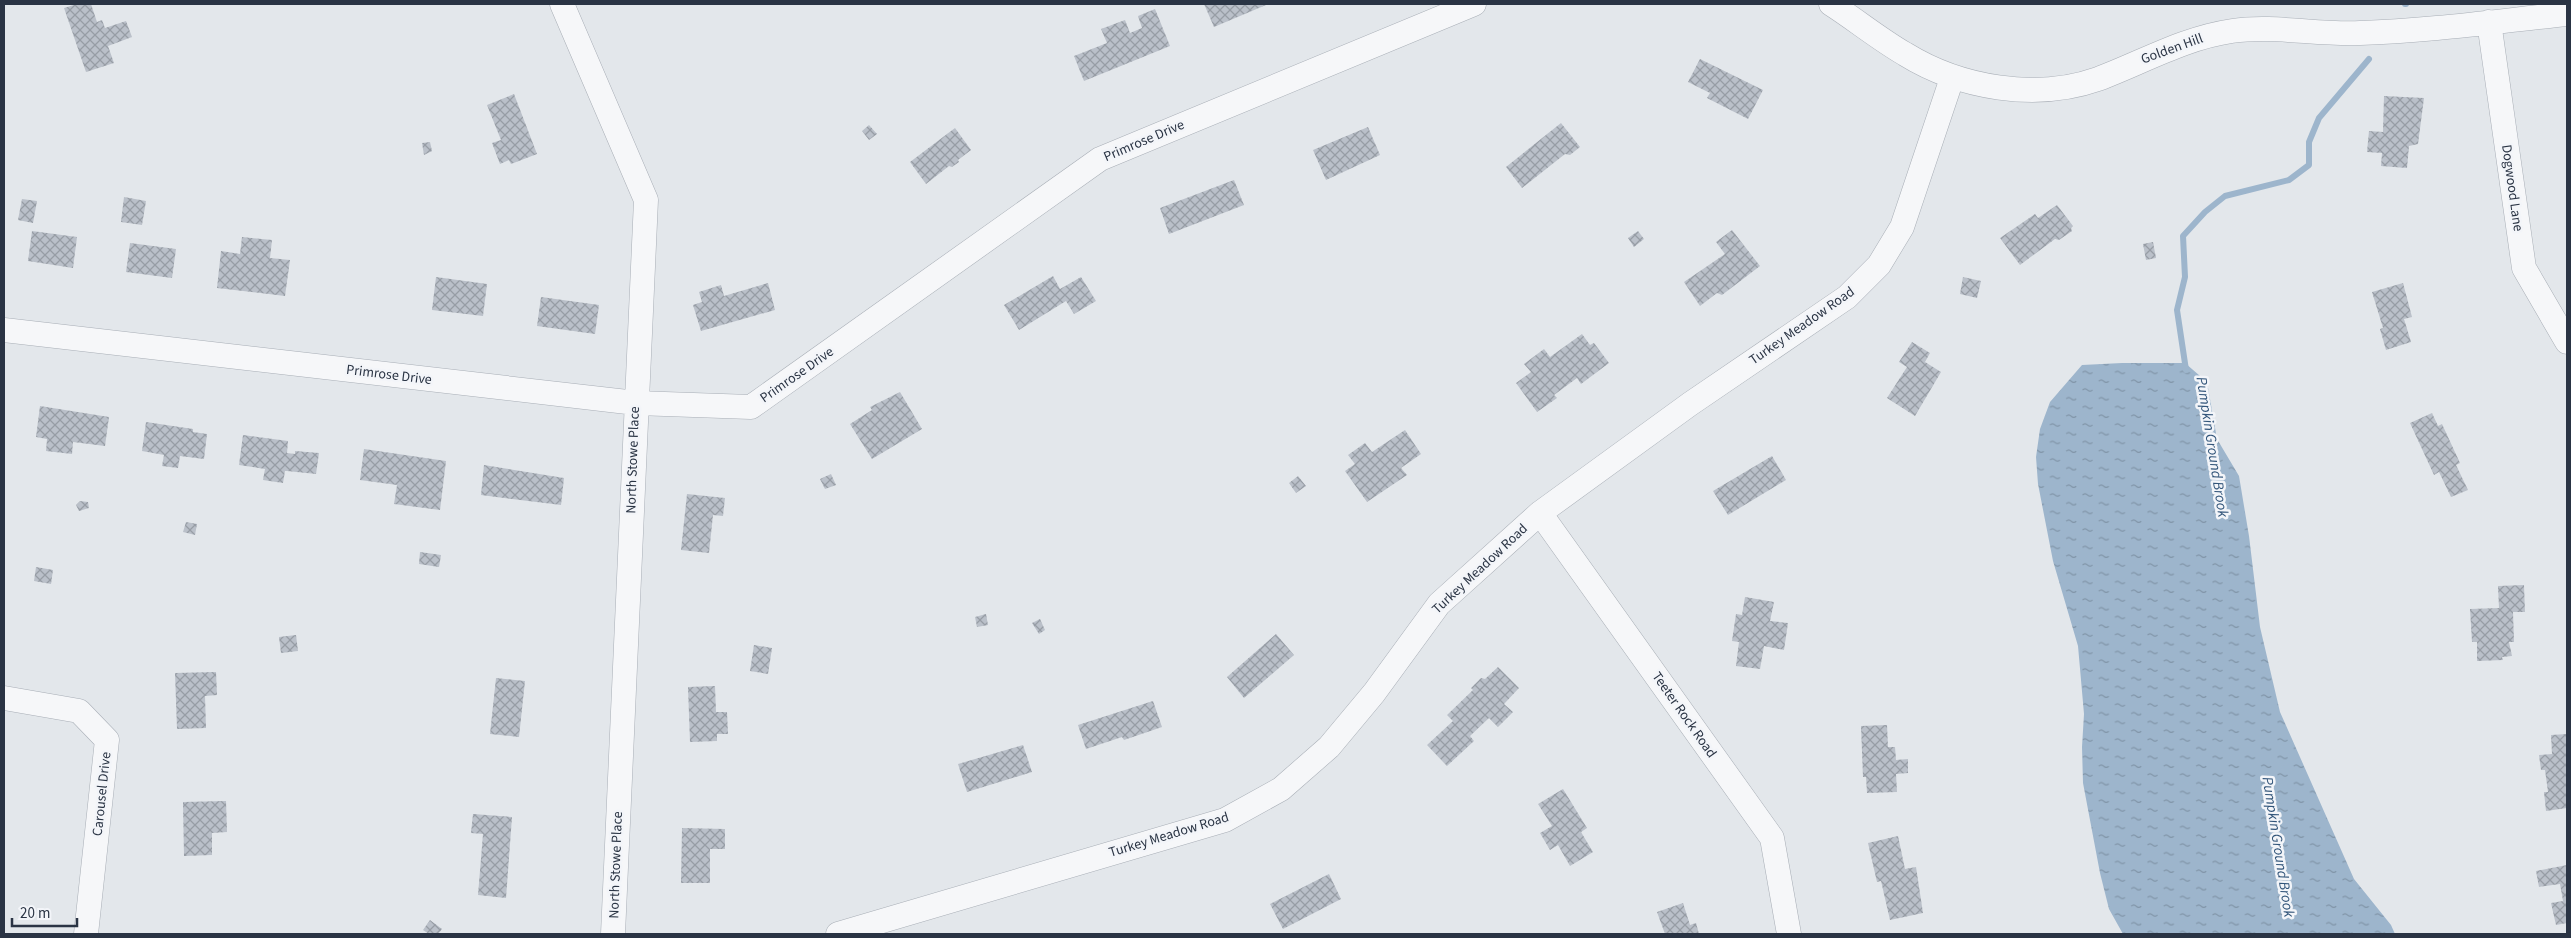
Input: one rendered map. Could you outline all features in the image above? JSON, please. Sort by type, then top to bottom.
[{"type":"street","name":"North Stowe Place","points":[[562,4],[646,200],[612,934]]},
{"type":"street","name":"Primrose Drive","points":[[4,330],[636,403],[751,407],[1100,159],[1474,4]]},
{"type":"street","name":"Golden Hill","points":[[1832,4],[1905,55],[1952,78],[2011,88],[2050,89],[2095,80],[2190,40],[2233,31],[2287,29],[2359,33],[2567,14]]},
{"type":"street","name":"Dogwood Lane","points":[[2489,22],[2524,268],[2567,342]]},
{"type":"street","name":"Turkey Meadow Road","points":[[838,934],[1224,820],[1281,789],[1329,747],[1374,693],[1439,604],[1540,513],[1690,404],[1847,297],[1879,265],[1902,227],[1952,78]]},
{"type":"street","name":"Teeter Rock Road","points":[[1540,513],[1772,838],[1789,934]]},
{"type":"street","name":"Carousel Drive","points":[[4,698],[79,711],[108,740],[86,934]]},
{"type":"water","points":[[2185,363],[2207,382],[2217,439],[2239,476],[2249,536],[2260,627],[2280,712],[2354,879],[2391,925],[2395,934],[2123,934],[2109,909],[2100,873],[2083,783],[2082,747],[2084,714],[2078,646],[2053,561],[2038,484],[2036,457],[2040,429],[2050,402],[2082,365]]},
{"type":"building","points":[[77,4],[91,4],[97,22],[102,20],[105,28],[126,21],[132,37],[108,46],[114,63],[86,72],[64,8]]},
{"type":"building","points":[[1204,4],[1265,4],[1266,5],[1214,27]]},
{"type":"building","points":[[1155,9],[1170,46],[1084,81],[1074,56],[1107,43],[1101,29],[1125,20],[1130,33],[1142,28],[1138,16]]},
{"type":"building","points":[[1700,59],[1763,90],[1748,119],[1707,98],[1710,93],[1688,82]]},
{"type":"building","points":[[514,94],[537,154],[511,164],[509,160],[500,164],[492,143],[501,140],[487,105]]},
{"type":"building","points":[[2384,96],[2424,98],[2418,144],[2409,146],[2407,168],[2381,166],[2382,153],[2367,152],[2369,131],[2383,132]]},
{"type":"building","points":[[1561,123],[1580,147],[1570,155],[1565,154],[1522,188],[1506,167]]},
{"type":"building","points":[[869,125],[877,134],[869,140],[862,131]]},
{"type":"building","points":[[1368,127],[1380,155],[1326,180],[1313,150]]},
{"type":"building","points":[[955,128],[971,150],[958,160],[959,162],[952,167],[949,166],[926,184],[910,162]]},
{"type":"building","points":[[430,142],[432,151],[424,155],[422,143]]},
{"type":"building","points":[[1234,180],[1244,205],[1169,234],[1160,208]]},
{"type":"building","points":[[124,197],[146,201],[142,225],[121,222]]},
{"type":"building","points":[[22,199],[37,201],[33,223],[18,220]]},
{"type":"building","points":[[2057,205],[2073,226],[2071,228],[2072,231],[2059,240],[2055,239],[2020,265],[2000,238],[2035,214],[2038,218]]},
{"type":"building","points":[[1732,230],[1760,266],[1722,295],[1717,293],[1700,306],[1684,282],[1725,254],[1716,242]]},
{"type":"building","points":[[32,231],[77,237],[73,268],[28,261]]},
{"type":"building","points":[[1638,231],[1644,239],[1634,247],[1628,238]]},
{"type":"building","points":[[242,237],[272,240],[270,258],[290,260],[285,296],[217,288],[221,251],[240,254]]},
{"type":"building","points":[[2153,242],[2156,258],[2146,260],[2143,244]]},
{"type":"building","points":[[130,243],[176,249],[172,278],[126,272]]},
{"type":"building","points":[[1053,276],[1060,289],[1081,277],[1096,301],[1074,314],[1066,301],[1019,330],[1004,305]]},
{"type":"building","points":[[436,277],[487,284],[483,316],[432,310]]},
{"type":"building","points":[[1963,277],[1981,281],[1977,298],[1960,294]]},
{"type":"building","points":[[768,283],[775,310],[701,331],[693,305],[702,302],[699,292],[721,285],[724,296]]},
{"type":"building","points":[[2403,283],[2412,317],[2404,319],[2411,342],[2386,350],[2380,329],[2383,328],[2372,292]]},
{"type":"building","points":[[541,297],[599,305],[595,334],[537,326]]},
{"type":"building","points":[[1582,334],[1590,345],[1594,343],[1609,363],[1581,384],[1577,378],[1554,395],[1557,398],[1537,412],[1516,383],[1531,372],[1524,364],[1544,349],[1550,357]]},
{"type":"building","points":[[1912,342],[1930,353],[1925,362],[1941,372],[1915,416],[1887,398],[1907,367],[1899,362]]},
{"type":"building","points":[[900,392],[922,429],[872,459],[850,424],[872,410],[870,407]]},
{"type":"building","points":[[40,406],[109,417],[105,446],[73,442],[72,454],[46,451],[47,439],[36,437]]},
{"type":"building","points":[[2432,413],[2438,426],[2442,424],[2460,463],[2456,465],[2468,490],[2451,497],[2439,472],[2434,475],[2410,423]]},
{"type":"building","points":[[146,422],[193,429],[193,432],[207,434],[204,459],[180,456],[178,468],[162,466],[164,455],[142,451]]},
{"type":"building","points":[[1405,430],[1421,454],[1401,468],[1407,475],[1367,502],[1345,471],[1355,464],[1348,455],[1365,443],[1372,452]]},
{"type":"building","points":[[243,435],[288,441],[287,453],[295,454],[295,451],[319,453],[316,474],[285,471],[283,483],[263,480],[265,469],[239,465]]},
{"type":"building","points":[[364,449],[446,461],[440,510],[394,504],[397,485],[360,480]]},
{"type":"building","points":[[1772,456],[1786,480],[1728,515],[1713,491]]},
{"type":"building","points":[[484,465],[564,478],[561,505],[481,495]]},
{"type":"building","points":[[831,474],[836,485],[825,489],[820,479]]},
{"type":"building","points":[[1298,476],[1306,486],[1296,493],[1289,483]]},
{"type":"building","points":[[687,494],[725,498],[723,516],[713,515],[709,553],[681,550]]},
{"type":"building","points":[[80,501],[88,502],[89,508],[79,511],[76,505]]},
{"type":"building","points":[[186,522],[197,524],[195,535],[183,532]]},
{"type":"building","points":[[420,552],[441,555],[439,567],[419,564]]},
{"type":"building","points":[[36,567],[53,570],[51,584],[34,581]]},
{"type":"building","points":[[2524,585],[2525,612],[2513,612],[2514,642],[2509,642],[2512,656],[2502,657],[2503,660],[2477,661],[2477,642],[2472,642],[2470,609],[2499,608],[2498,586]]},
{"type":"building","points":[[1745,597],[1774,602],[1770,621],[1788,623],[1784,650],[1764,646],[1760,669],[1736,666],[1739,642],[1732,641],[1736,614],[1742,615]]},
{"type":"building","points":[[986,614],[988,625],[977,627],[975,617]]},
{"type":"building","points":[[1040,619],[1045,630],[1039,634],[1032,623]]},
{"type":"building","points":[[1276,634],[1294,655],[1244,698],[1227,677]]},
{"type":"building","points":[[296,635],[298,651],[281,653],[279,637]]},
{"type":"building","points":[[754,645],[772,648],[768,674],[750,671]]},
{"type":"building","points":[[1498,667],[1519,688],[1504,704],[1513,712],[1498,727],[1489,718],[1470,736],[1474,741],[1447,766],[1427,745],[1453,721],[1447,715],[1473,690],[1471,688],[1481,678],[1485,679]]},
{"type":"building","points":[[216,672],[217,695],[205,696],[206,728],[177,729],[175,673]]},
{"type":"building","points":[[496,678],[525,681],[519,737],[490,734]]},
{"type":"building","points":[[715,686],[716,712],[727,712],[728,734],[717,734],[717,741],[690,742],[688,687]]},
{"type":"building","points":[[1153,701],[1162,727],[1124,740],[1122,737],[1086,749],[1078,725]]},
{"type":"building","points":[[1887,725],[1888,747],[1895,747],[1896,760],[1908,759],[1908,773],[1896,774],[1897,792],[1867,793],[1866,777],[1863,777],[1861,726]]},
{"type":"building","points":[[2567,734],[2567,808],[2546,811],[2544,792],[2548,792],[2545,770],[2541,770],[2539,755],[2552,754],[2551,735]]},
{"type":"building","points":[[1023,745],[1032,772],[967,792],[958,764]]},
{"type":"building","points":[[1563,789],[1587,828],[1581,832],[1593,852],[1570,866],[1558,845],[1550,850],[1540,833],[1552,826],[1538,804]]},
{"type":"building","points":[[226,801],[227,832],[212,833],[212,855],[184,856],[183,802]]},
{"type":"building","points":[[473,814],[512,817],[506,898],[478,895],[483,834],[471,833]]},
{"type":"building","points":[[682,828],[725,829],[725,849],[710,849],[710,883],[681,883]]},
{"type":"building","points":[[1898,836],[1905,869],[1916,867],[1923,913],[1890,920],[1881,881],[1877,882],[1868,843]]},
{"type":"building","points":[[2567,865],[2567,923],[2556,925],[2551,903],[2563,901],[2560,884],[2539,887],[2536,871]]},
{"type":"building","points":[[1329,874],[1341,899],[1283,929],[1270,904]]},
{"type":"building","points":[[1683,903],[1690,925],[1696,923],[1699,934],[1665,934],[1657,912]]},
{"type":"building","points":[[430,920],[442,929],[438,934],[429,934],[423,930]]},
{"type":"waterway","name":"Pumpkin Ground Brook","points":[[2186,370],[2177,310],[2185,277],[2183,236],[2205,212],[2225,196],[2289,180],[2309,165],[2309,142],[2319,118],[2369,59]]}]
